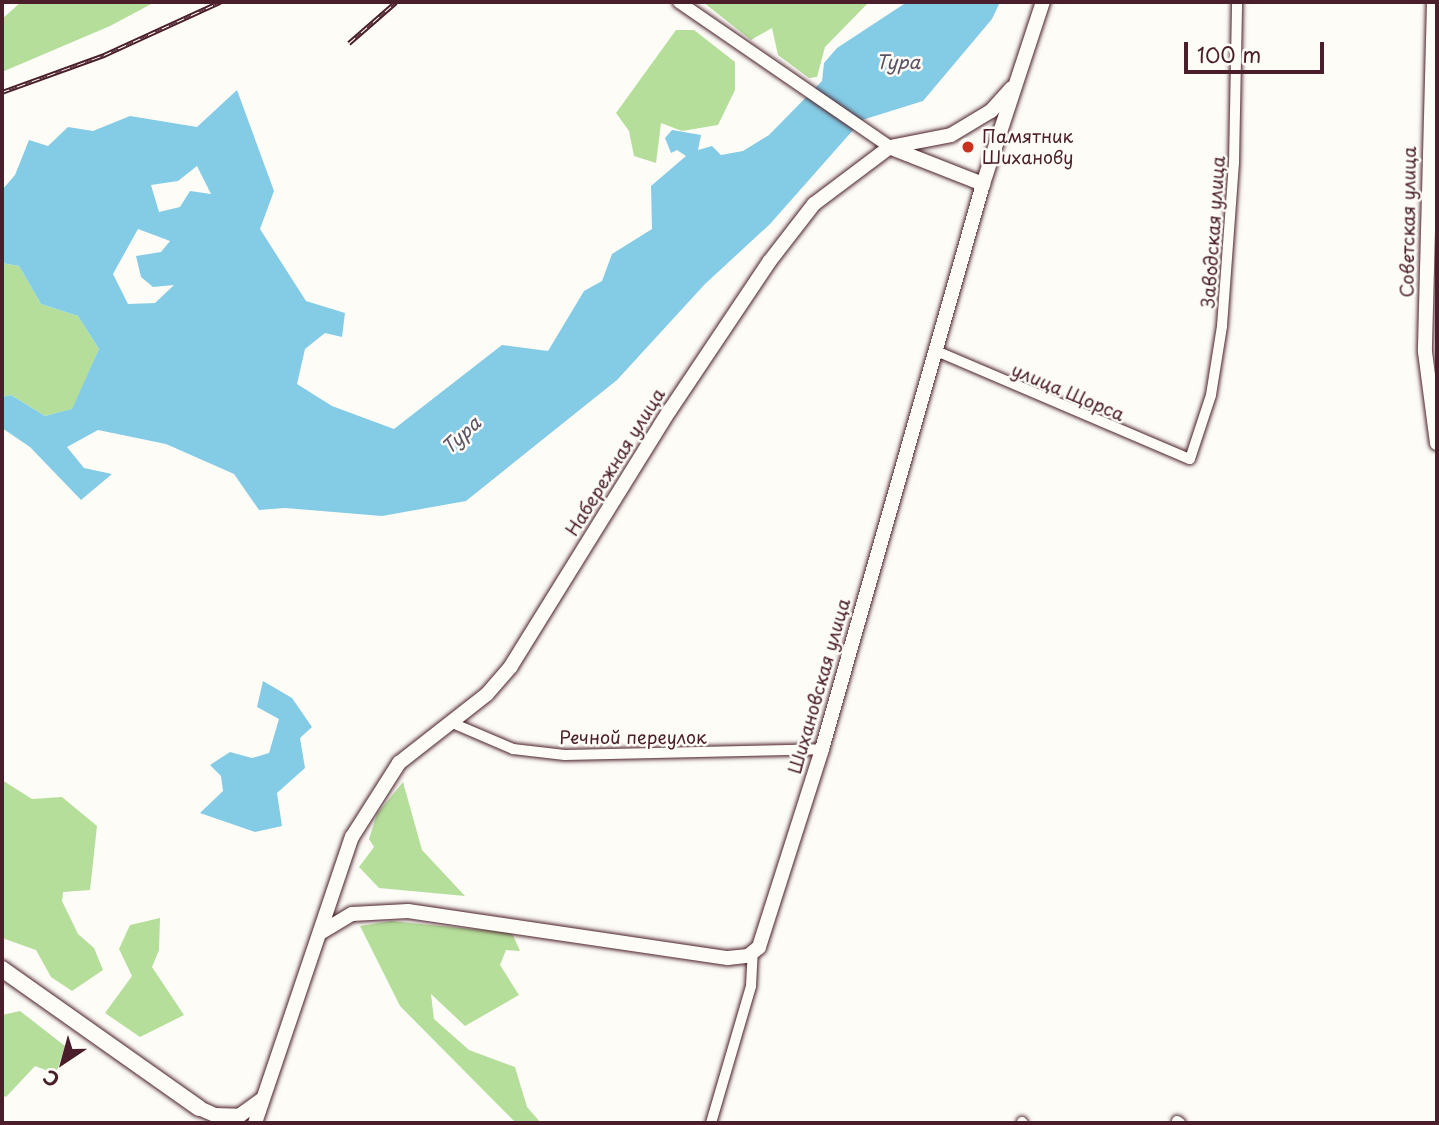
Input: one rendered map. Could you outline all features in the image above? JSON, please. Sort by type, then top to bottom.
[{"type":"main road","name":"Шихановская улица","points":[[753,953],[771,921],[983,184],[1043,2]]},
{"type":"main road","name":"Советская улица","points":[[1434,2],[1425,352],[1437,443]]},
{"type":"main road","name":"Набережная улица","points":[[255,1123],[352,837],[399,763],[487,695],[511,666],[670,410],[792,231],[839,181],[890,147],[951,135],[991,110],[1015,84]]},
{"type":"main road","points":[[890,147],[983,184]]},
{"type":"main road","points":[[320,933],[352,914],[436,913],[728,958],[753,953]]},
{"type":"main road","points":[[2,969],[199,1108],[215,1115],[239,1116],[250,1111],[268,1090]]},
{"type":"main road","points":[[199,1108],[209,1123]]},
{"type":"street","points":[[679,2],[874,139],[890,147]]},
{"type":"street","name":"Заводская улица","points":[[1190,459],[1211,395],[1222,326],[1234,163],[1237,2]]},
{"type":"street","name":"улица Щорса","points":[[934,350],[1190,459]]},
{"type":"street","name":"Речной переулок","points":[[450,722],[513,750],[565,755],[822,749]]},
{"type":"street","points":[[329,905],[352,914]]},
{"type":"street","points":[[711,1123],[751,986],[753,953]]},
{"type":"green space","points":[[21,2],[155,2],[110,26],[2,72],[2,19]]},
{"type":"green space","points":[[703,2],[869,2],[825,47],[817,77],[809,78],[778,55],[772,28],[751,40]]},
{"type":"green space","points":[[676,30],[694,30],[735,62],[735,90],[718,125],[682,131],[661,123],[656,163],[634,156],[629,131],[616,113]]},
{"type":"green space","points":[[2,263],[19,266],[41,304],[78,316],[99,349],[73,409],[45,416],[11,395],[2,397]]},
{"type":"green space","points":[[2,780],[32,799],[62,797],[97,826],[90,890],[63,892],[62,901],[78,934],[94,948],[103,970],[72,991],[51,977],[36,950],[2,938]]},
{"type":"green space","points":[[403,782],[422,850],[465,896],[379,888],[359,867],[374,847],[369,839],[377,814]]},
{"type":"green space","points":[[160,918],[159,950],[152,967],[184,1015],[140,1037],[105,1013],[132,976],[119,949],[130,925]]},
{"type":"green space","points":[[391,921],[512,933],[520,951],[506,950],[500,965],[519,995],[465,1026],[431,994],[434,1019],[469,1050],[515,1067],[527,1107],[541,1123],[516,1123],[400,1006],[360,926]]},
{"type":"green space","points":[[20,1011],[65,1046],[56,1074],[35,1066],[6,1097],[2,1095],[2,1015]]},
{"type":"water","name":"Тура","points":[[907,2],[1000,2],[992,19],[923,101],[862,120],[770,224],[705,284],[617,380],[466,501],[382,516],[285,508],[259,510],[234,474],[166,444],[98,430],[67,447],[84,468],[112,474],[81,500],[30,447],[2,428],[2,397],[11,395],[45,416],[72,409],[99,349],[78,316],[41,304],[19,266],[2,263],[2,190],[15,175],[29,140],[48,146],[68,127],[93,131],[130,116],[197,127],[237,90],[274,191],[260,229],[306,301],[345,313],[342,337],[325,333],[305,349],[297,384],[332,406],[394,429],[502,345],[548,351],[584,291],[602,281],[612,254],[652,229],[651,186],[686,156],[677,150],[671,153],[665,138],[672,130],[701,135],[698,150],[712,146],[721,155],[743,151],[769,135],[822,81],[824,63],[837,48]],"holes":[[[197,166],[211,194],[190,191],[180,207],[159,212],[151,185],[178,181]],[[138,229],[170,241],[161,252],[136,256],[141,277],[153,287],[174,285],[155,303],[128,304],[113,274]]]},
{"type":"water","points":[[263,681],[292,698],[312,727],[300,738],[305,768],[277,793],[282,826],[255,832],[200,813],[223,791],[221,776],[210,765],[230,752],[252,758],[269,753],[279,719],[257,707]]},
{"type":"railway","points":[[2,92],[104,55],[220,2]]},
{"type":"railway","points":[[349,43],[396,2]]},
{"type":"place","name":"Памятник Шиханову","points":[[968,147]]}]
